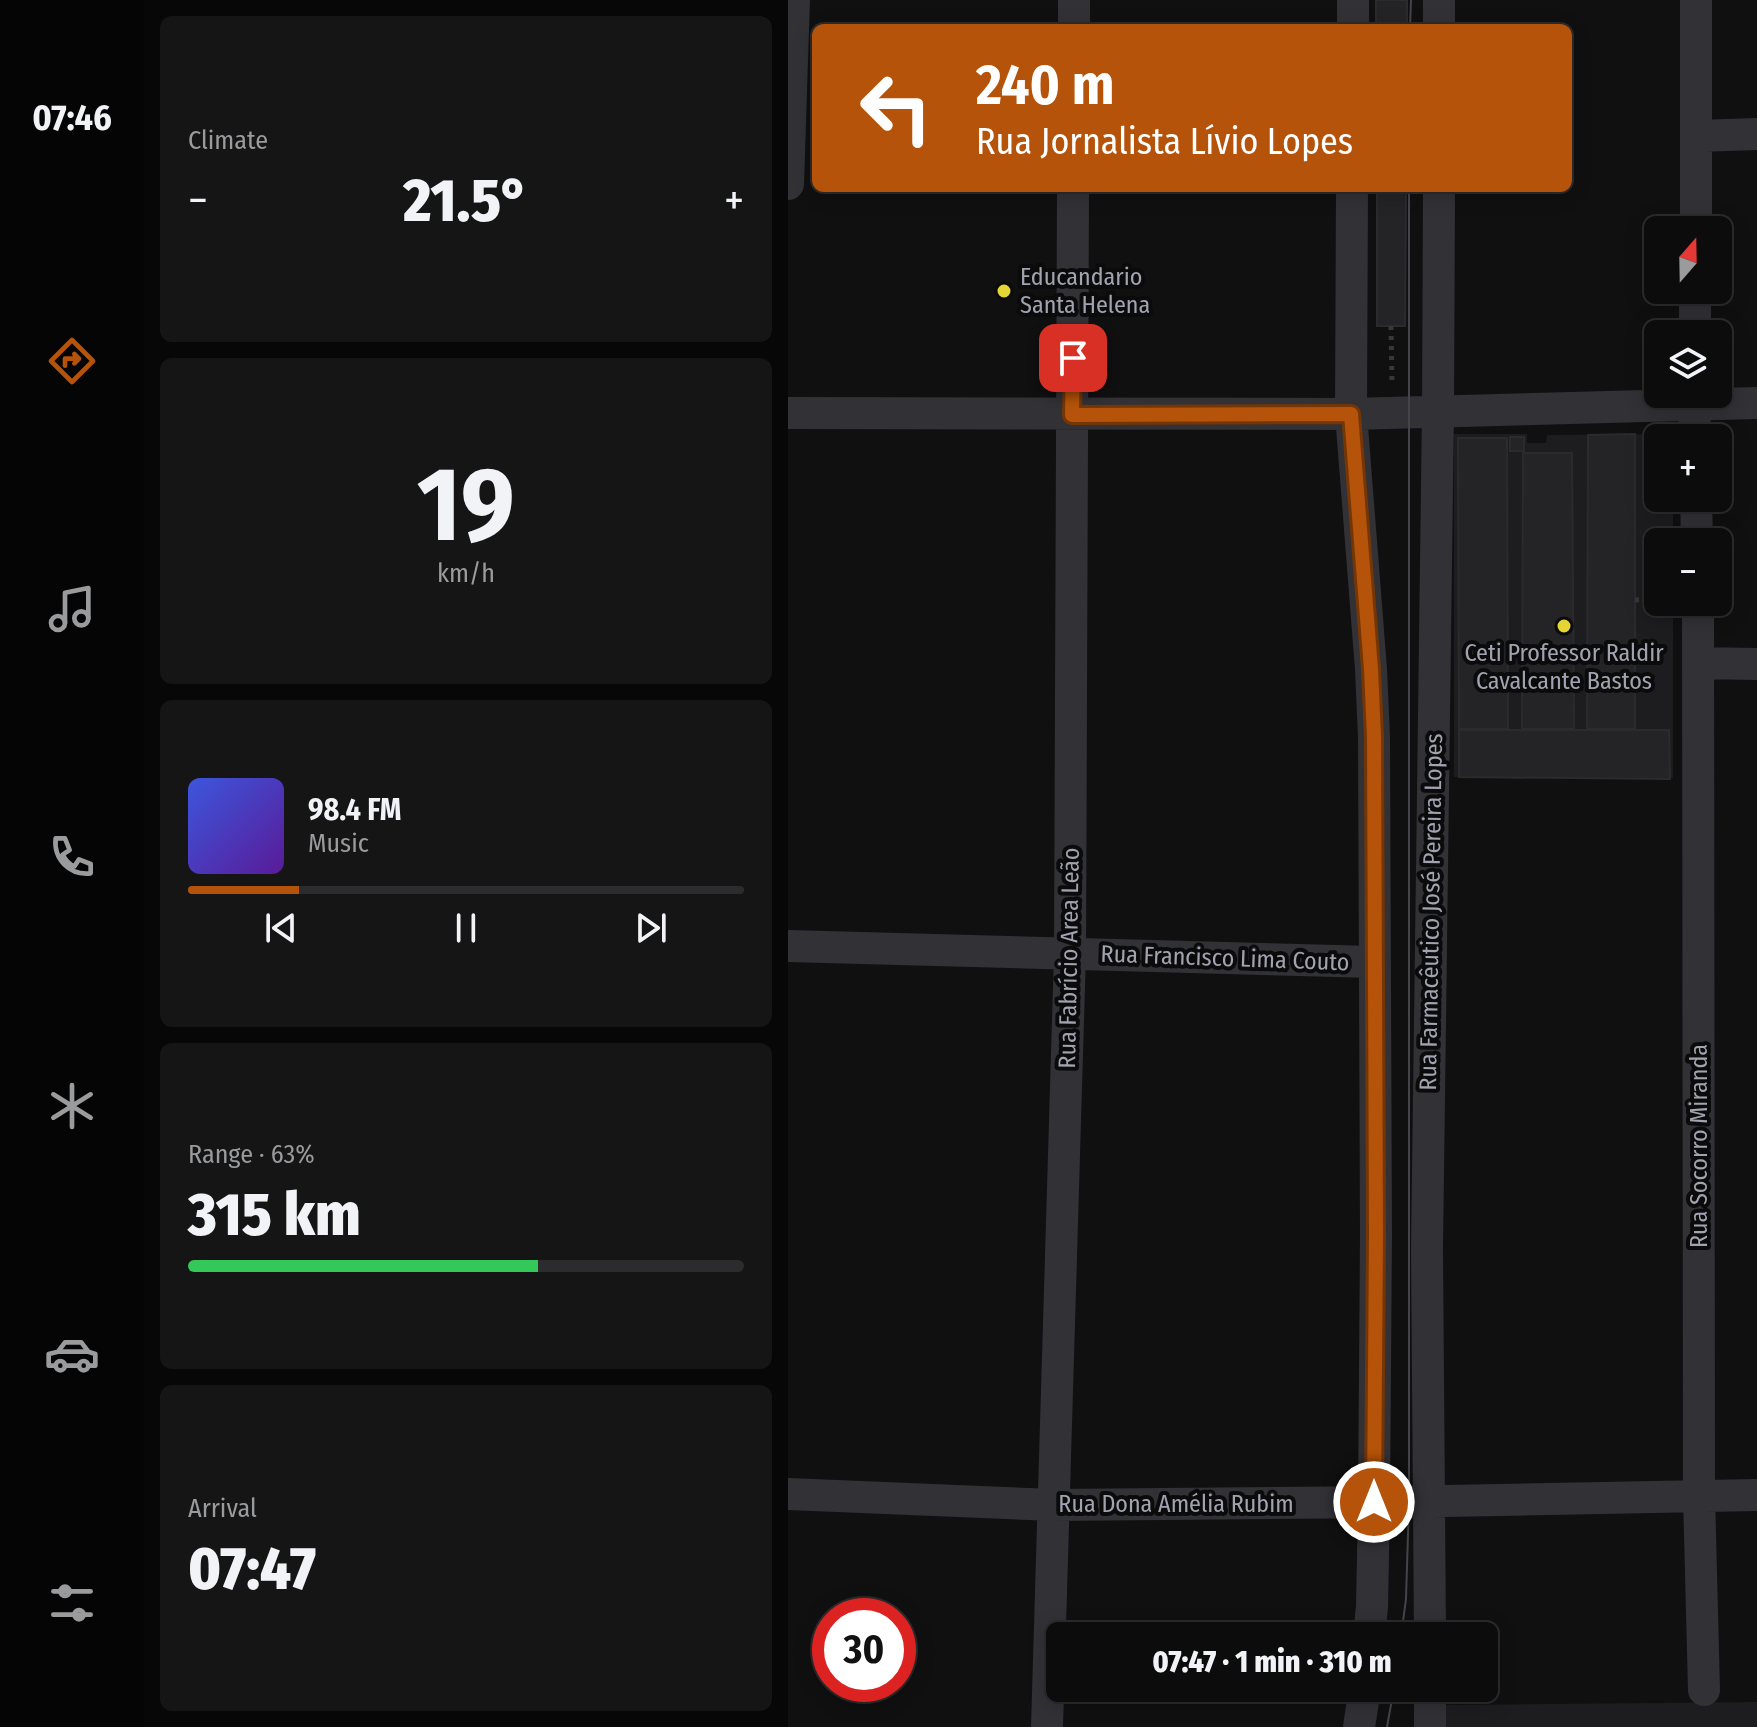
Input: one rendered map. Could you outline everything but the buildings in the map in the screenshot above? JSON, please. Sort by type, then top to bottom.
[{"type":"street","points":[[788,184],[794,0]]},
{"type":"street","points":[[1074,0],[1074,24]]},
{"type":"street","points":[[1353,0],[1353,24]]},
{"type":"street","points":[[1439,0],[1439,24]]},
{"type":"street","points":[[1696,0],[1696,216]]},
{"type":"street","points":[[1697,136],[1757,134]]},
{"type":"street","name":"Rua Fabrício Area Leão","points":[[1047,1727],[1070,953],[1073,192]]},
{"type":"street","points":[[1352,192],[1351,414],[1374,737],[1376,1219],[1370,1622]]},
{"type":"street","name":"Rua Farmacêutico José Pereira Lopes","points":[[1430,1622],[1413,412],[1439,192]]},
{"type":"street","points":[[788,413],[1351,414],[1644,401]]},
{"type":"street","points":[[1732,401],[1757,403]]},
{"type":"street","name":"Rua Socorro Miranda","points":[[1698,616],[1699,1495],[1704,1690]]},
{"type":"street","points":[[1699,663],[1757,664]]},
{"type":"street","name":"Rua Francisco Lima Couto","points":[[788,946],[1374,962]]},
{"type":"street","name":"Rua Dona Amélia Rubim","points":[[788,1494],[1054,1505],[1757,1495]]},
{"type":"street","points":[[1359,1727],[1363,1702]]},
{"type":"street","points":[[1430,1702],[1430,1727]]},
{"type":"path","points":[[1391,326],[1413,412]]},
{"type":"path","points":[[1635,600],[1644,600]]},
{"type":"shaded area","name":"Ceti Professor Raldir Cavalcante Bastos","points":[[1454,434],[1527,434],[1527,443],[1546,443],[1547,435],[1644,434],[1644,512],[1673,512],[1673,528],[1644,528],[1644,616],[1673,616],[1673,778],[1454,777]]},
{"type":"shaded area","points":[[1757,1702],[1757,1727],[1441,1727],[1442,1705]]},
{"type":"tram line","points":[[1410,24],[1411,0]]},
{"type":"tram line","points":[[1403,1622],[1409,1501],[1409,192]]},
{"type":"tram line","points":[[1387,1727],[1391,1702]]},
{"type":"place","name":"Educandario Santa Helena","points":[[1004,291]]},
{"type":"place","name":"Ceti Professor Raldir Cavalcante Bastos","points":[[1564,626]]},
{"type":"route","points":[[1073,358],[1072,415],[1351,414],[1374,737],[1374,1502]]}]
